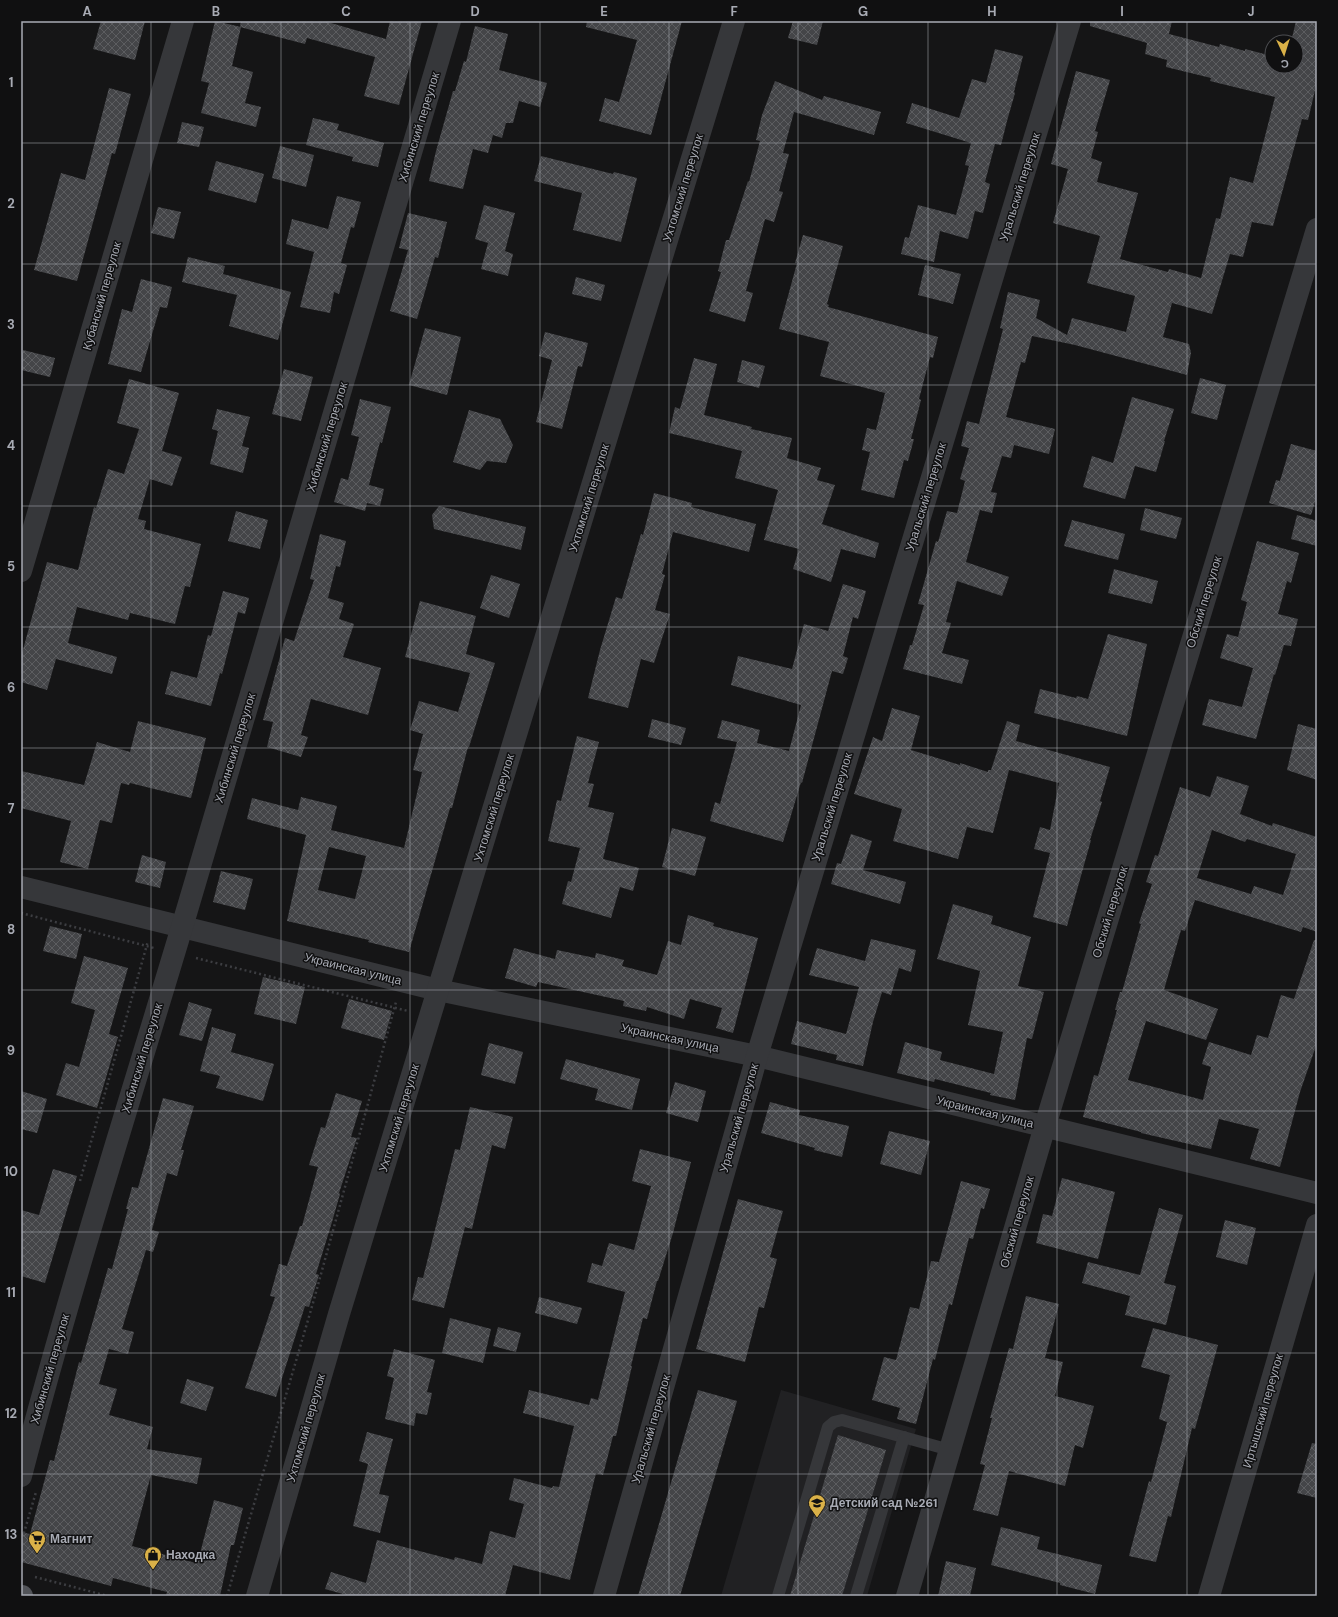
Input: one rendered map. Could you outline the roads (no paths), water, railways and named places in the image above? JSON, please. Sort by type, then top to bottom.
[{"type":"street","name":"Кубанский переулок","points":[[21,571],[183,21]]},
{"type":"street","name":"Хибинский переулок","points":[[21,1476],[41,1398],[92,1219],[174,954],[450,21]]},
{"type":"street","name":"Ухтомский переулок","points":[[257,1596],[339,1314],[734,21]]},
{"type":"street","name":"Уральский переулок","points":[[604,1596],[757,1056],[1070,21]]},
{"type":"street","name":"Обский переулок","points":[[906,1596],[1045,1126],[1317,229]]},
{"type":"street","name":"Украинская улица","points":[[21,887],[438,990],[757,1056],[1317,1193]]},
{"type":"street","name":"Иртышский переулок","points":[[1209,1596],[1317,1225]]},
{"type":"lane","points":[[778,1596],[828,1427],[834,1422],[842,1420],[950,1450]]},
{"type":"lane","points":[[856,1596],[904,1437]]},
{"type":"place","name":"Детский сад №261","points":[[817,1518]]},
{"type":"place","name":"Магнит","points":[[37,1554]]},
{"type":"place","name":"Находка","points":[[153,1570]]}]
